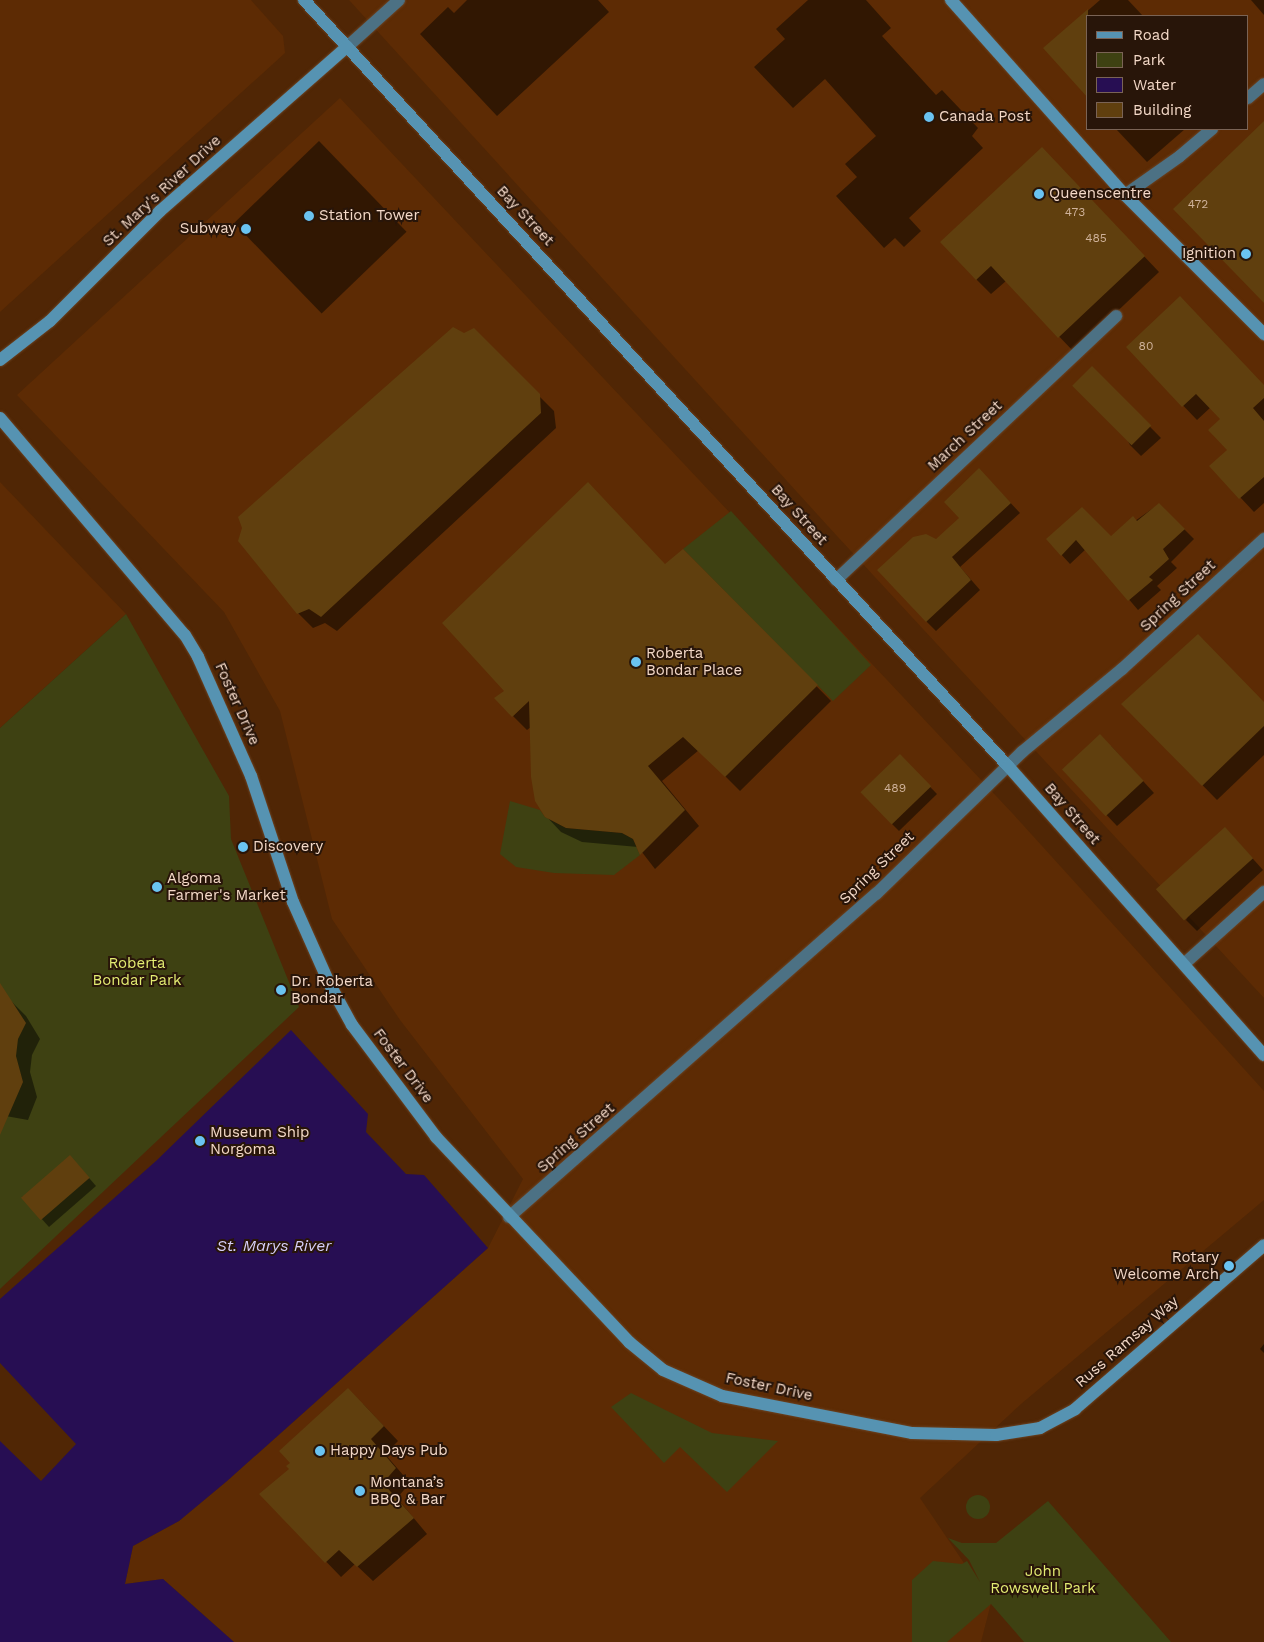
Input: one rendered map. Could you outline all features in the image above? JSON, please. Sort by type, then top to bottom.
[{"type":"street","name":"Bay Street","points":[[304,0],[1008,766],[1264,1055]]},
{"type":"street","points":[[347,47],[399,0]]},
{"type":"street","points":[[951,0],[1125,195],[1264,334]]},
{"type":"street","name":"St. Mary's River Drive","points":[[0,360],[50,321],[160,211],[347,47]]},
{"type":"street","points":[[1249,97],[1264,84]]},
{"type":"street","points":[[1125,195],[1180,156],[1211,130]]},
{"type":"street","name":"March Street","points":[[836,580],[1116,316]]},
{"type":"street","name":"Foster Drive","points":[[0,418],[185,635],[251,776],[293,902],[328,982],[352,1026],[436,1136],[509,1217],[628,1342],[663,1370],[722,1396],[912,1433],[996,1435]]},
{"type":"street","name":"Spring Street","points":[[509,1217],[876,894],[1008,766],[1122,669],[1264,539]]},
{"type":"street","points":[[1184,964],[1264,892]]},
{"type":"street","name":"Russ Ramsay Way","points":[[996,1435],[1040,1428],[1075,1409],[1264,1245]]},
{"type":"shaded area","points":[[0,0],[251,0],[283,36],[285,53],[0,312]]},
{"type":"shaded area","points":[[349,0],[1264,0],[1264,998],[837,536]]},
{"type":"shaded area","points":[[340,98],[1014,815],[1264,1091],[1264,1200],[1021,1404],[920,1498],[991,1603],[981,1642],[234,1642],[163,1579],[125,1584],[133,1546],[179,1521],[227,1481],[488,1248],[523,1179],[400,1020],[332,919],[280,711],[224,612],[17,395]]},
{"type":"shaded area","points":[[0,482],[126,614],[0,728]]},
{"type":"green space","points":[[731,511],[871,665],[833,701],[683,549]]},
{"type":"green space","name":"Roberta Bondar Park","points":[[126,614],[229,796],[231,839],[299,1007],[0,1289],[0,728]]},
{"type":"green space","points":[[510,801],[540,810],[545,817],[566,828],[622,833],[633,839],[640,855],[614,875],[554,873],[516,867],[500,854]]},
{"type":"green space","points":[[631,1393],[712,1433],[778,1441],[727,1492],[680,1447],[664,1463],[611,1407]]},
{"type":"green space","points":[[978,1495],[987,1498],[990,1507],[987,1516],[978,1519],[969,1516],[966,1507],[969,1498]]},
{"type":"green space","name":"John Rowswell Park","points":[[1048,1501],[1171,1642],[1024,1642],[991,1604],[947,1642],[912,1642],[912,1580],[933,1561],[962,1564],[967,1561],[980,1582],[969,1560],[948,1538],[962,1543],[996,1543]]},
{"type":"water","name":"St. Marys River","points":[[291,1030],[368,1114],[366,1132],[406,1174],[424,1175],[488,1248],[227,1481],[179,1521],[133,1546],[125,1584],[163,1579],[234,1642],[0,1642],[0,1441],[41,1481],[76,1444],[0,1363],[0,1299],[156,1161]]},
{"type":"building","points":[[1088,9],[1088,15],[1086,15],[1086,96],[1043,48]]},
{"type":"building","points":[[1264,121],[1264,303],[1173,209]]},
{"type":"building","name":"Queenscentre","points":[[1042,147],[1145,256],[1058,338],[991,266],[976,280],[940,242]]},
{"type":"building","points":[[1180,296],[1264,385],[1264,398],[1253,408],[1264,421],[1264,477],[1239,499],[1209,466],[1227,450],[1208,430],[1220,419],[1196,394],[1182,407],[1126,347]]},
{"type":"building","points":[[453,327],[464,333],[474,328],[540,394],[541,413],[321,617],[309,609],[297,614],[238,541],[242,528],[238,517]]},
{"type":"building","points":[[1092,366],[1151,425],[1132,445],[1072,386]]},
{"type":"building","points":[[979,468],[1011,503],[952,557],[971,580],[926,622],[877,570],[913,537],[926,534],[936,539],[959,518],[944,502]]},
{"type":"building","name":"Roberta Bondar Place","points":[[588,482],[665,564],[683,549],[818,685],[725,777],[683,737],[648,766],[685,810],[640,855],[633,839],[622,833],[566,828],[545,817],[535,801],[531,777],[529,701],[512,717],[494,698],[504,691],[442,623]]},
{"type":"building","points":[[1159,503],[1185,529],[1163,549],[1169,559],[1149,577],[1153,580],[1128,601],[1076,540],[1061,556],[1046,539],[1082,507],[1111,536],[1133,516],[1137,521]]},
{"type":"building","points":[[1198,634],[1264,702],[1264,726],[1202,786],[1121,704]]},
{"type":"building","points":[[1100,734],[1144,781],[1106,816],[1062,769]]},
{"type":"building","points":[[900,754],[931,786],[892,825],[860,792]]},
{"type":"building","points":[[1225,827],[1253,858],[1184,920],[1156,889]]},
{"type":"building","points":[[0,983],[26,1023],[18,1039],[16,1056],[23,1082],[0,1135]]},
{"type":"building","points":[[70,1155],[90,1178],[41,1220],[21,1198]]},
{"type":"building","points":[[348,1388],[384,1426],[371,1439],[396,1468],[383,1483],[414,1518],[357,1567],[339,1550],[325,1563],[259,1494],[289,1469],[286,1466],[290,1463],[279,1451]]},
{"type":"place","name":"Canada Post","points":[[929,117]]},
{"type":"place","name":"Queenscentre","points":[[1039,194]]},
{"type":"place","name":"Station Tower","points":[[309,216]]},
{"type":"place","name":"Subway","points":[[246,229]]},
{"type":"place","name":"Ignition","points":[[1246,254]]},
{"type":"place","name":"Roberta Bondar Place","points":[[636,662]]},
{"type":"place","name":"Discovery","points":[[243,847]]},
{"type":"place","name":"Algoma Farmer's Market","points":[[157,887]]},
{"type":"place","name":"Dr. Roberta Bondar","points":[[281,990]]},
{"type":"place","name":"Museum Ship Norgoma","points":[[200,1141]]},
{"type":"place","name":"Rotary Welcome Arch","points":[[1229,1266]]},
{"type":"place","name":"Happy Days Pub","points":[[320,1451]]},
{"type":"place","name":"Montana’s BBQ & Bar","points":[[360,1491]]}]
